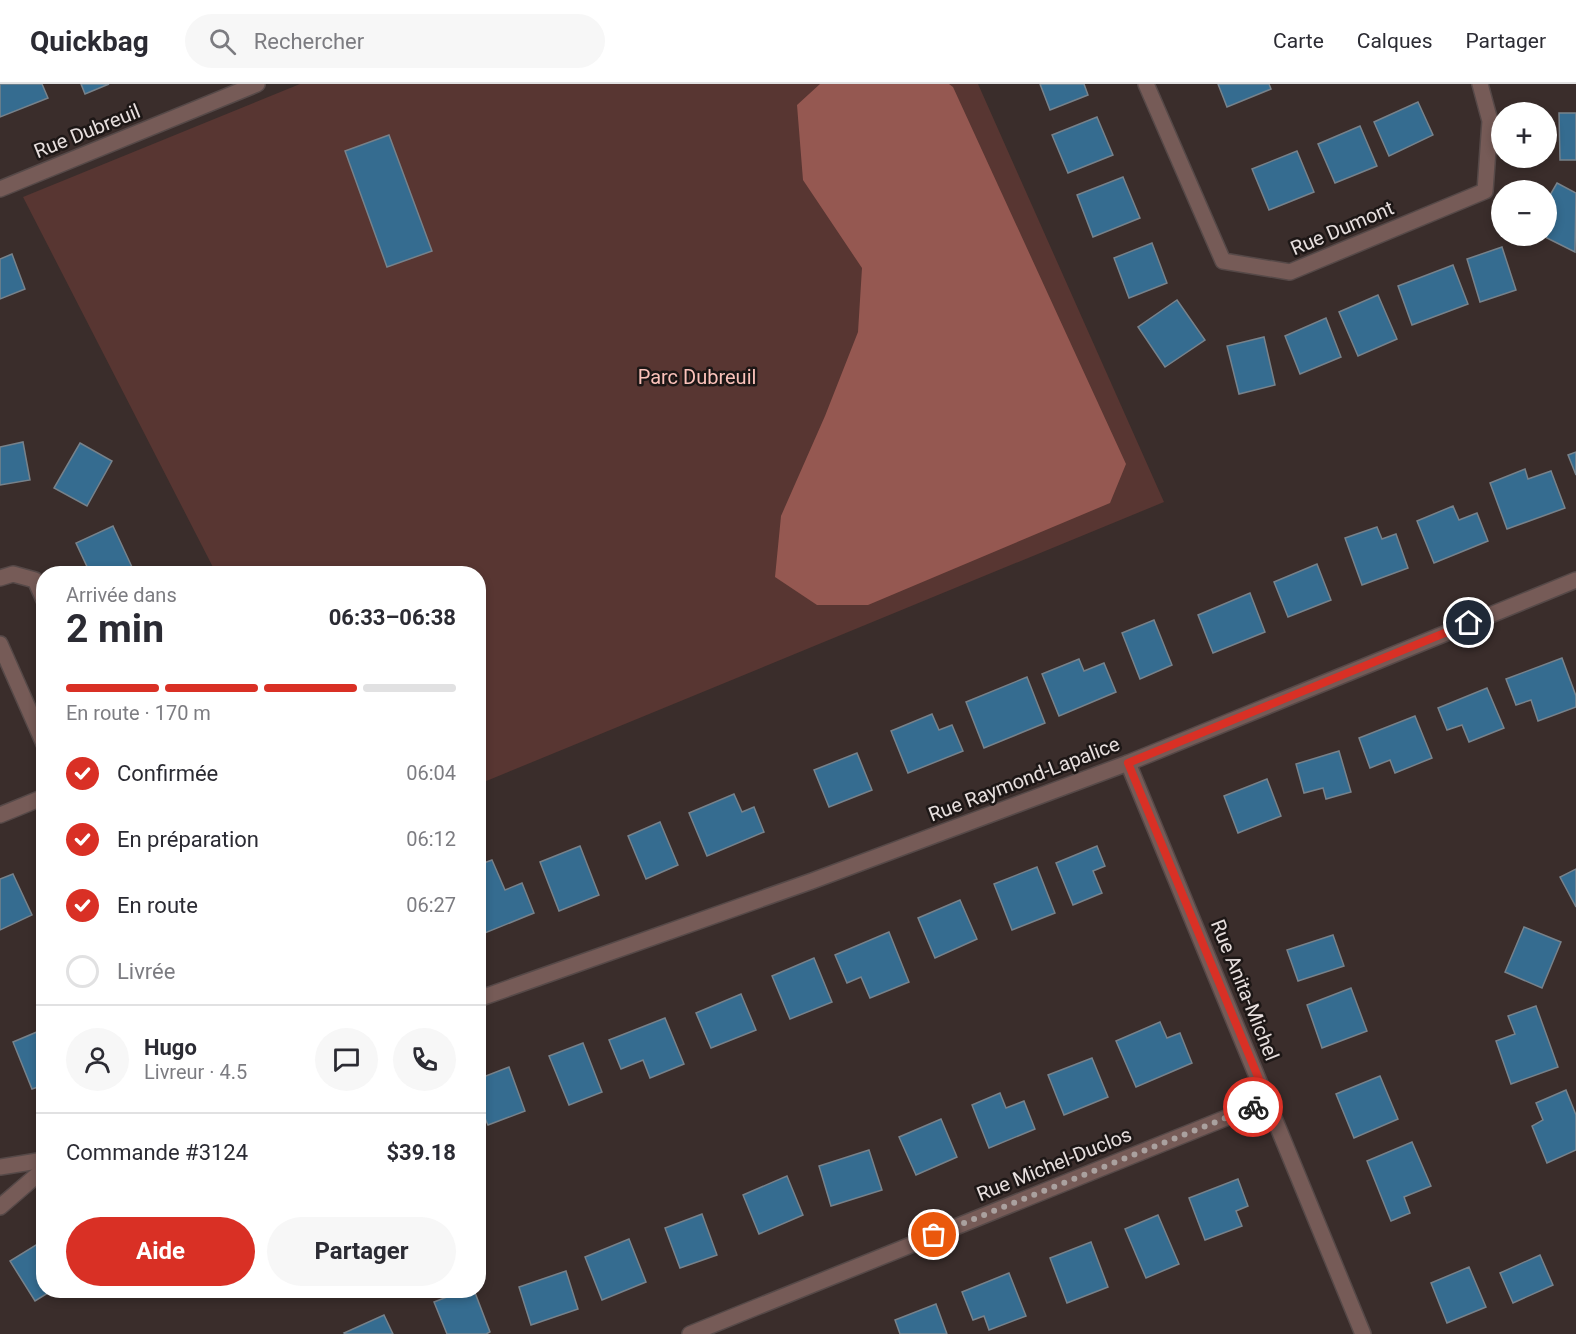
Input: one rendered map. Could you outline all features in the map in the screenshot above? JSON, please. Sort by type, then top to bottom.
[{"type":"street","name":"Rue Dubreuil","points":[[0,189],[257,84]]},
{"type":"street","name":"Rue Dumont","points":[[1146,84],[1223,261],[1290,272],[1485,191],[1490,121],[1480,84]]},
{"type":"street","points":[[0,578],[13,574],[36,582]]},
{"type":"street","name":"Rue Raymond-Lapalice","points":[[486,996],[812,881],[1128,763],[1576,580]]},
{"type":"street","points":[[0,644],[36,726]]},
{"type":"street","name":"Rue Anita-Michel","points":[[1128,763],[1363,1334]]},
{"type":"street","points":[[0,815],[36,800]]},
{"type":"street","name":"Rue Michel-Duclos","points":[[690,1334],[1268,1101]]},
{"type":"street","points":[[0,1167],[36,1161]]},
{"type":"street","points":[[0,1207],[36,1176]]},
{"type":"green space","name":"Parc Dubreuil","points":[[300,84],[978,84],[1164,502],[486,781],[486,566],[212,566],[23,197]]},
{"type":"shaded area","points":[[820,84],[949,84],[953,87],[1126,464],[1110,503],[868,605],[817,605],[775,577],[781,516],[825,416],[858,332],[862,268],[803,180],[797,105]]},
{"type":"building","points":[[0,84],[42,84],[48,98],[0,117]]},
{"type":"building","points":[[81,84],[109,84],[85,94]]},
{"type":"building","points":[[1040,84],[1084,84],[1088,95],[1050,110]]},
{"type":"building","points":[[1218,84],[1269,84],[1271,89],[1227,107]]},
{"type":"building","points":[[1418,102],[1433,135],[1389,156],[1374,122]]},
{"type":"building","points":[[1559,113],[1576,113],[1576,160],[1560,160]]},
{"type":"building","points":[[1097,117],[1113,155],[1068,173],[1052,135]]},
{"type":"building","points":[[1360,126],[1377,166],[1335,183],[1318,144]]},
{"type":"building","points":[[389,135],[432,251],[387,267],[345,151]]},
{"type":"building","points":[[1297,151],[1314,192],[1269,210],[1252,169]]},
{"type":"building","points":[[1123,177],[1140,218],[1093,237],[1077,195]]},
{"type":"building","points":[[1557,183],[1576,193],[1575,252],[1557,243]]},
{"type":"building","points":[[1152,243],[1167,283],[1129,298],[1114,258]]},
{"type":"building","points":[[1502,247],[1516,290],[1480,302],[1467,259]]},
{"type":"building","points":[[12,254],[25,289],[0,299],[0,259]]},
{"type":"building","points":[[1453,265],[1468,304],[1412,325],[1398,286]]},
{"type":"building","points":[[1378,295],[1397,339],[1358,356],[1339,312]]},
{"type":"building","points":[[1177,300],[1205,340],[1165,367],[1138,327]]},
{"type":"building","points":[[1326,318],[1341,357],[1300,374],[1285,336]]},
{"type":"building","points":[[1264,337],[1275,385],[1239,394],[1227,346]]},
{"type":"building","points":[[23,442],[30,480],[0,485],[0,447]]},
{"type":"building","points":[[80,443],[112,461],[87,506],[54,488]]},
{"type":"building","points":[[1576,452],[1576,475],[1568,455]]},
{"type":"building","points":[[1525,469],[1528,479],[1551,471],[1565,508],[1507,529],[1490,483]]},
{"type":"building","points":[[1453,506],[1459,520],[1477,513],[1488,541],[1434,563],[1417,521]]},
{"type":"building","points":[[113,526],[132,566],[87,566],[76,543]]},
{"type":"building","points":[[1377,527],[1382,539],[1396,534],[1408,568],[1362,585],[1345,538]]},
{"type":"building","points":[[1317,564],[1331,600],[1288,617],[1274,582]]},
{"type":"building","points":[[1250,593],[1265,632],[1213,653],[1198,615]]},
{"type":"building","points":[[1154,620],[1172,665],[1140,679],[1122,633]]},
{"type":"building","points":[[1562,658],[1576,696],[1576,707],[1538,721],[1531,700],[1516,705],[1506,679]]},
{"type":"building","points":[[1079,659],[1084,671],[1104,663],[1116,692],[1059,716],[1042,674]]},
{"type":"building","points":[[1027,677],[1045,723],[984,748],[966,702]]},
{"type":"building","points":[[1487,688],[1504,728],[1469,742],[1462,725],[1447,730],[1438,708]]},
{"type":"building","points":[[932,714],[939,730],[952,725],[963,751],[908,773],[891,731]]},
{"type":"building","points":[[1415,716],[1432,758],[1395,773],[1390,760],[1370,768],[1359,738]]},
{"type":"building","points":[[1339,751],[1351,792],[1326,799],[1323,788],[1304,793],[1296,764]]},
{"type":"building","points":[[857,753],[872,790],[829,807],[814,770]]},
{"type":"building","points":[[1267,779],[1281,816],[1238,833],[1224,796]]},
{"type":"building","points":[[734,794],[742,812],[754,807],[764,832],[707,856],[689,813]]},
{"type":"building","points":[[660,822],[678,865],[646,879],[628,836]]},
{"type":"building","points":[[580,846],[599,895],[559,911],[540,862]]},
{"type":"building","points":[[1097,846],[1105,866],[1093,871],[1102,893],[1073,905],[1056,863]]},
{"type":"building","points":[[492,860],[505,890],[522,883],[534,913],[486,933],[486,862]]},
{"type":"building","points":[[1037,867],[1055,913],[1012,930],[994,884]]},
{"type":"building","points":[[1576,869],[1576,907],[1560,877]]},
{"type":"building","points":[[13,874],[32,915],[0,930],[0,879]]},
{"type":"building","points":[[960,900],[977,939],[935,958],[918,918]]},
{"type":"building","points":[[1524,927],[1561,942],[1542,988],[1505,972]]},
{"type":"building","points":[[889,932],[909,982],[870,998],[861,977],[847,983],[835,955]]},
{"type":"building","points":[[1333,935],[1344,966],[1298,981],[1287,950]]},
{"type":"building","points":[[814,958],[832,1002],[790,1019],[772,976]]},
{"type":"building","points":[[1351,988],[1367,1031],[1322,1048],[1307,1005]]},
{"type":"building","points":[[741,994],[756,1030],[711,1048],[696,1013]]},
{"type":"building","points":[[1536,1006],[1558,1067],[1511,1084],[1496,1041],[1515,1034],[1508,1016]]},
{"type":"building","points":[[665,1018],[684,1064],[650,1078],[643,1060],[621,1069],[609,1040]]},
{"type":"building","points":[[1160,1022],[1167,1038],[1180,1033],[1192,1063],[1136,1087],[1116,1041]]},
{"type":"building","points":[[36,1032],[36,1088],[32,1089],[13,1042]]},
{"type":"building","points":[[583,1043],[602,1092],[569,1105],[549,1056]]},
{"type":"building","points":[[1092,1058],[1108,1097],[1064,1115],[1048,1075]]},
{"type":"building","points":[[509,1067],[525,1111],[488,1125],[486,1121],[486,1076]]},
{"type":"building","points":[[1380,1076],[1398,1119],[1354,1138],[1336,1094]]},
{"type":"building","points":[[1566,1090],[1576,1115],[1576,1150],[1547,1163],[1532,1126],[1543,1120],[1536,1103]]},
{"type":"building","points":[[1000,1093],[1006,1108],[1024,1101],[1035,1129],[989,1148],[972,1105]]},
{"type":"building","points":[[941,1119],[957,1157],[916,1175],[899,1137]]},
{"type":"building","points":[[1412,1142],[1431,1186],[1404,1197],[1410,1213],[1391,1221],[1367,1161]]},
{"type":"building","points":[[869,1150],[882,1190],[831,1206],[819,1166]]},
{"type":"building","points":[[787,1176],[803,1215],[759,1234],[743,1195]]},
{"type":"building","points":[[1238,1179],[1248,1206],[1236,1211],[1242,1226],[1205,1240],[1189,1198]]},
{"type":"building","points":[[702,1214],[717,1255],[680,1268],[665,1228]]},
{"type":"building","points":[[1158,1215],[1179,1264],[1146,1278],[1125,1229]]},
{"type":"building","points":[[629,1239],[646,1282],[602,1300],[585,1257]]},
{"type":"building","points":[[1091,1242],[1108,1287],[1067,1303],[1050,1258]]},
{"type":"building","points":[[36,1245],[36,1298],[40,1298],[35,1301],[10,1261]]},
{"type":"building","points":[[1540,1255],[1553,1285],[1513,1303],[1500,1273]]},
{"type":"building","points":[[1469,1267],[1486,1307],[1447,1323],[1431,1283]]},
{"type":"building","points":[[566,1271],[578,1309],[531,1325],[519,1287]]},
{"type":"building","points":[[1009,1273],[1026,1316],[989,1330],[984,1316],[973,1320],[962,1292]]},
{"type":"building","points":[[444,1298],[477,1298],[490,1332],[486,1334],[447,1334],[434,1302]]},
{"type":"building","points":[[936,1304],[947,1334],[900,1334],[895,1320]]},
{"type":"building","points":[[384,1315],[393,1334],[344,1333]]},
{"type":"way so far","points":[[934,1235],[1253,1107]]},
{"type":"route","points":[[1253,1107],[1268,1101],[1128,763],[1469,623]]}]
